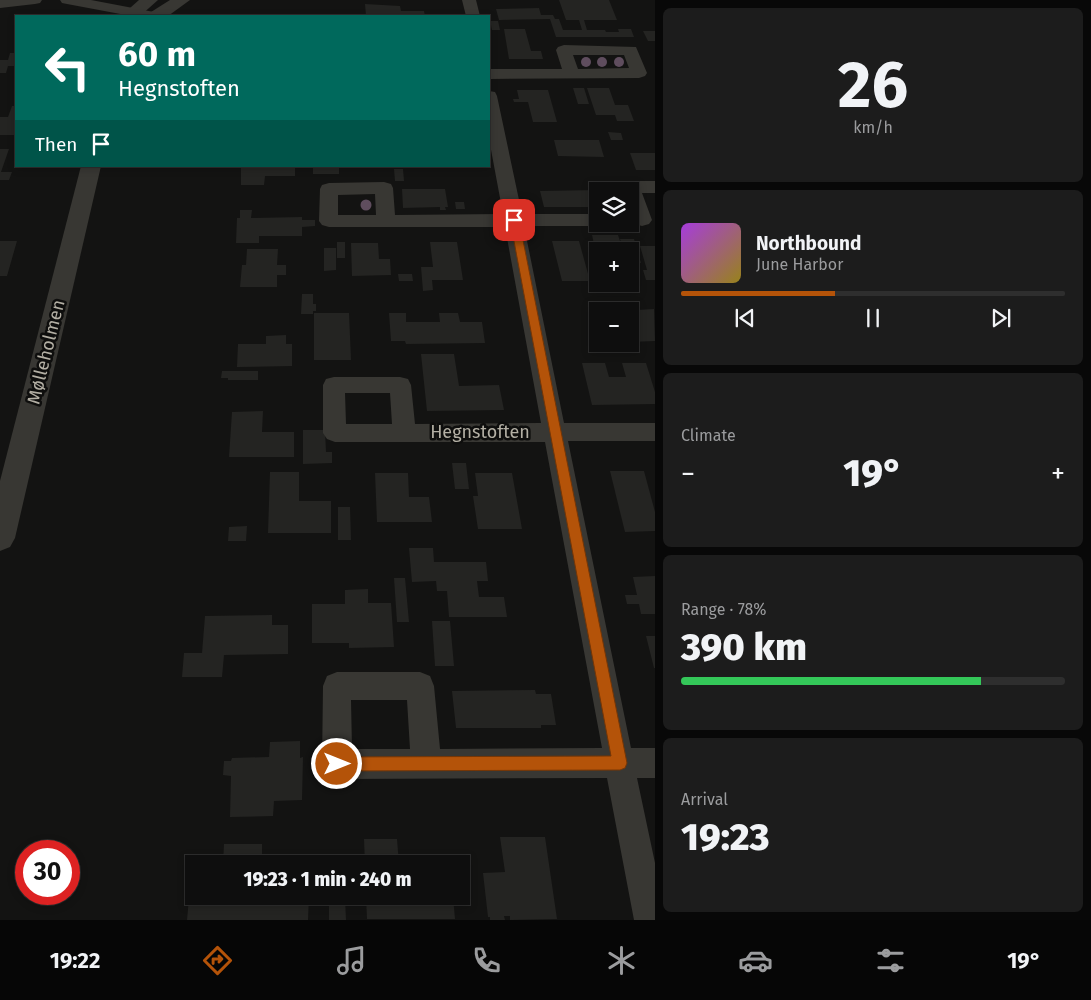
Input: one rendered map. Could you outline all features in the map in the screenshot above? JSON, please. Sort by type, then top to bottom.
[{"type":"street","points":[[0,4],[35,0]]},
{"type":"street","points":[[67,0],[132,14],[150,0]]},
{"type":"street","points":[[158,15],[182,0]]},
{"type":"street","points":[[469,0],[472,15]]},
{"type":"street","points":[[490,74],[572,74]]},
{"type":"street","name":"Hegnstoften","points":[[490,101],[650,920]]},
{"type":"street","name":"Mølleholmen","points":[[0,538],[91,167]]},
{"type":"street","points":[[642,220],[631,187],[655,187]]},
{"type":"street","points":[[386,221],[589,220]]},
{"type":"street","name":"Hegnstoften","points":[[404,432],[655,432]]},
{"type":"street","points":[[426,763],[655,763]]},
{"type":"building","points":[[559,0],[609,0],[617,20],[584,20],[587,30],[619,32],[618,29],[631,29],[634,37],[556,37],[550,19],[499,20],[496,9],[539,8],[541,15],[553,15],[555,19],[559,19],[563,30],[582,30],[579,20],[566,20]]},
{"type":"building","points":[[365,4],[400,6],[401,11],[424,11],[425,15],[366,15]]},
{"type":"building","points":[[490,21],[498,21],[500,30],[492,30]]},
{"type":"building","points":[[504,29],[525,29],[531,51],[541,51],[543,59],[509,59]]},
{"type":"building","points":[[643,31],[655,31],[655,41],[648,41]]},
{"type":"building","points":[[10,53],[15,53],[15,66],[8,66],[6,73],[0,73],[0,60],[8,60]]},
{"type":"building","points":[[573,88],[584,88],[589,104],[578,104]]},
{"type":"building","points":[[587,88],[609,88],[615,105],[628,105],[634,121],[617,121],[615,115],[596,115]]},
{"type":"building","points":[[517,90],[548,90],[557,122],[533,122],[528,102],[514,102],[513,99],[519,99]]},
{"type":"building","points":[[12,106],[15,106],[15,135],[0,135],[0,117],[8,117]]},
{"type":"building","points":[[608,132],[621,133],[623,140],[611,140]]},
{"type":"building","points":[[554,140],[599,140],[604,157],[558,156]]},
{"type":"building","points":[[0,149],[9,149],[1,172],[12,172],[9,180],[0,180]]},
{"type":"building","points":[[630,153],[655,153],[655,170],[636,170]]},
{"type":"building","points":[[241,167],[295,167],[295,176],[265,176],[264,185],[241,185]]},
{"type":"building","points":[[313,167],[339,167],[339,174],[313,174]]},
{"type":"building","points":[[394,169],[403,169],[404,181],[395,181]]},
{"type":"building","points":[[402,189],[445,189],[448,207],[445,207],[446,210],[440,210],[440,207],[403,208]]},
{"type":"building","points":[[589,190],[589,207],[544,207],[540,191]]},
{"type":"building","points":[[455,202],[464,202],[465,209],[456,209]]},
{"type":"building","points":[[240,210],[252,210],[251,218],[302,217],[302,220],[315,220],[315,226],[302,227],[302,236],[259,236],[259,243],[236,243],[237,218],[240,218]]},
{"type":"building","points":[[592,235],[618,235],[620,242],[594,242]]},
{"type":"building","points":[[620,239],[634,239],[635,242],[621,242]]},
{"type":"building","points":[[0,241],[17,241],[7,276],[0,276]]},
{"type":"building","points":[[552,241],[579,241],[589,281],[562,281]]},
{"type":"building","points":[[337,242],[345,242],[345,258],[337,258]]},
{"type":"building","points":[[430,242],[457,242],[463,280],[432,280],[433,290],[423,291],[421,267],[433,267]]},
{"type":"building","points":[[351,243],[378,243],[379,259],[390,259],[391,275],[352,276]]},
{"type":"building","points":[[640,246],[655,246],[655,280],[646,280],[643,270],[647,270]]},
{"type":"building","points":[[324,248],[336,248],[336,270],[324,271]]},
{"type":"building","points":[[247,249],[278,249],[277,265],[286,265],[286,275],[277,275],[277,287],[240,287],[242,265],[246,265]]},
{"type":"building","points":[[398,274],[412,274],[413,281],[399,281]]},
{"type":"building","points":[[302,294],[313,294],[313,304],[316,304],[316,311],[313,311],[313,314],[301,314]]},
{"type":"building","points":[[654,309],[655,341],[639,342],[639,310]]},
{"type":"building","points":[[314,313],[349,313],[351,360],[314,360]]},
{"type":"building","points":[[389,313],[406,313],[406,322],[440,322],[439,313],[458,313],[460,322],[482,322],[485,343],[406,344],[405,341],[391,341]]},
{"type":"building","points":[[286,335],[286,344],[292,344],[292,366],[237,367],[238,344],[266,344],[266,336]]},
{"type":"building","points":[[421,354],[454,354],[459,386],[499,385],[504,410],[427,411]]},
{"type":"building","points":[[582,363],[605,363],[609,377],[626,377],[622,363],[646,363],[655,392],[655,404],[592,405]]},
{"type":"building","points":[[222,371],[258,371],[258,380],[228,380],[228,378],[221,378]]},
{"type":"building","points":[[263,411],[262,432],[294,432],[294,457],[229,457],[232,412]]},
{"type":"building","points":[[303,430],[325,430],[326,452],[332,452],[332,463],[303,464]]},
{"type":"building","points":[[452,463],[466,463],[469,489],[455,489]]},
{"type":"building","points":[[610,471],[644,471],[655,512],[655,531],[625,532]]},
{"type":"building","points":[[270,472],[299,472],[299,501],[331,501],[331,533],[268,533]]},
{"type":"building","points":[[375,473],[408,473],[409,497],[429,497],[432,522],[377,522]]},
{"type":"building","points":[[475,473],[512,473],[522,529],[478,529],[473,496],[478,496]]},
{"type":"building","points":[[338,507],[350,507],[351,540],[338,540]]},
{"type":"building","points":[[247,526],[246,541],[228,541],[229,527]]},
{"type":"building","points":[[409,548],[433,548],[434,562],[486,562],[488,581],[477,581],[479,597],[504,597],[507,617],[449,617],[447,591],[437,591],[436,581],[412,582]]},
{"type":"building","points":[[655,576],[655,614],[641,614],[639,604],[627,604],[625,595],[637,595],[633,577]]},
{"type":"building","points":[[394,578],[405,578],[409,622],[397,622]]},
{"type":"building","points":[[368,589],[368,603],[391,603],[394,647],[349,648],[349,643],[312,643],[312,604],[345,604],[345,590]]},
{"type":"building","points":[[272,615],[272,625],[288,625],[288,654],[224,655],[222,677],[182,677],[184,653],[202,653],[205,616]]},
{"type":"building","points":[[432,621],[450,621],[454,666],[435,666]]},
{"type":"building","points":[[646,636],[655,636],[655,668],[654,668]]},
{"type":"building","points":[[535,690],[536,694],[551,694],[556,725],[541,725],[541,728],[456,728],[452,691]]},
{"type":"building","points":[[300,741],[300,758],[303,757],[302,800],[274,801],[273,816],[230,817],[231,776],[223,775],[224,761],[231,761],[232,758],[269,757],[270,742]]},
{"type":"building","points":[[500,837],[545,837],[557,919],[510,920],[510,916],[504,916],[505,920],[490,920],[490,917],[488,917],[483,873],[505,872]]},
{"type":"building","points":[[364,839],[397,839],[398,855],[365,855]]},
{"type":"building","points":[[224,844],[262,844],[262,855],[223,855]]},
{"type":"building","points":[[188,905],[309,905],[308,920],[187,920]]},
{"type":"building","points":[[329,905],[345,905],[346,920],[329,920]]},
{"type":"building","points":[[366,905],[454,905],[455,919],[367,919]]},
{"type":"route","points":[[337,764],[620,763],[514,220]]}]
